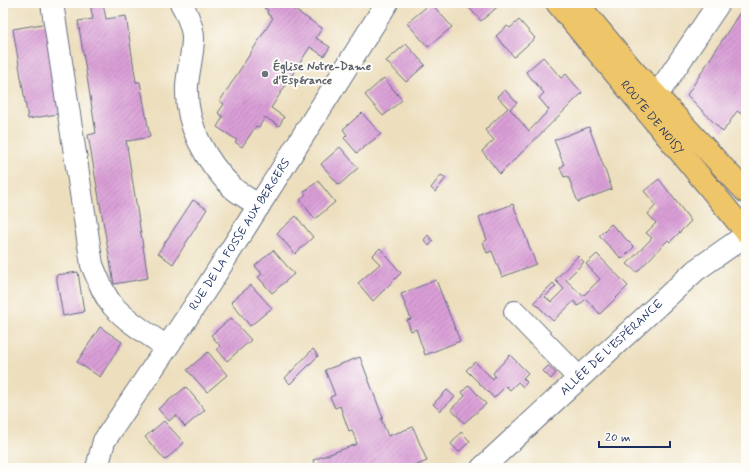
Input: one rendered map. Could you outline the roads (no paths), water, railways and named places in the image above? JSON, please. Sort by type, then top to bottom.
[{"type":"main road","name":"ROUTE DE NOISY","points":[[557,3],[746,234]]},
{"type":"main road","name":"ROUTE DE NOISY","points":[[577,3],[632,69],[746,192]]},
{"type":"street","points":[[52,3],[92,265],[112,306],[142,331],[167,347]]},
{"type":"street","points":[[181,3],[186,10],[193,37],[187,87],[189,114],[199,144],[234,189],[259,206]]},
{"type":"street","name":"RUE DE LA FOSSE AUX BERGERS","points":[[97,468],[104,441],[208,286],[387,3]]},
{"type":"street","points":[[657,95],[719,3]]},
{"type":"street","name":"ALLÉE DE L'ESPÉRANCE","points":[[482,468],[696,270],[746,234]]},
{"type":"street","points":[[515,312],[580,378]]},
{"type":"place","name":"Église Notre-Dame d'Espérance","points":[[265,74]]}]
